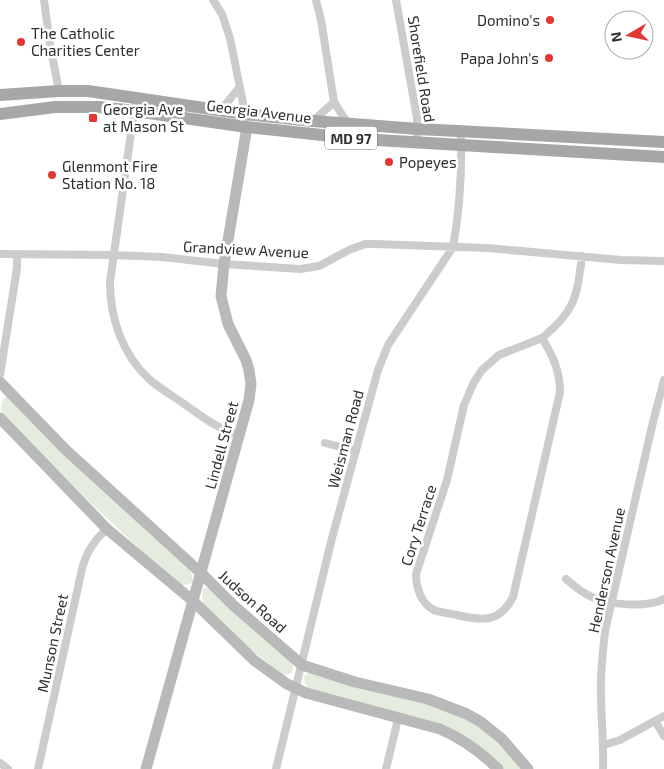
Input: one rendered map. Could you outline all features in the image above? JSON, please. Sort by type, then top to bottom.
[{"type":"main road","name":"Georgia Avenue","points":[[0,96],[59,91],[101,92],[245,114],[348,124],[664,142]]},
{"type":"main road","points":[[25,93],[27,110]]},
{"type":"main road","name":"Georgia Avenue","points":[[0,114],[27,110],[78,107],[135,110],[247,127],[360,139],[664,157]]},
{"type":"street","points":[[44,0],[59,91]]},
{"type":"street","points":[[213,0],[222,14],[230,38],[247,127]]},
{"type":"street","points":[[316,0],[334,102],[348,124]]},
{"type":"street","name":"Shorefield Road","points":[[396,0],[418,129],[417,142]]},
{"type":"street","points":[[221,110],[239,88]]},
{"type":"street","points":[[136,97],[110,282],[111,303],[117,328],[133,360],[158,386],[220,428],[240,435]]},
{"type":"street","points":[[313,120],[334,102]]},
{"type":"street","name":"Lindell Street","points":[[146,769],[249,400],[250,384],[246,360],[228,324],[221,296],[224,264],[247,127]]},
{"type":"street","name":"Weisman Road","points":[[276,769],[332,538],[378,370],[388,345],[453,247],[457,228],[461,131]]},
{"type":"street","name":"Grandview Avenue","points":[[0,254],[162,257],[224,264],[300,269],[320,266],[349,250],[366,244],[453,247],[664,262]]},
{"type":"street","points":[[0,375],[17,254]]},
{"type":"street","name":"Cory Terrace","points":[[542,338],[557,365],[560,392],[513,597],[510,604],[500,613],[486,619],[476,620],[434,610],[421,596],[417,586],[416,574],[447,480],[467,395],[482,370],[496,357],[542,338],[561,321],[573,303],[578,286],[582,256]]},
{"type":"street","name":"Henderson Avenue","points":[[603,769],[604,745],[601,695],[605,631],[664,380]]},
{"type":"street","name":"Judson Road","points":[[0,382],[66,450],[201,573],[233,605],[302,665],[355,682],[428,699],[467,714],[481,722],[502,739],[528,769]]},
{"type":"street","points":[[0,418],[107,529],[193,601],[255,661],[296,689],[306,693],[440,729],[456,736],[478,750],[498,769]]},
{"type":"street","points":[[325,443],[356,451]]},
{"type":"street","name":"Munson Street","points":[[38,769],[82,569],[87,554],[96,540],[107,529]]},
{"type":"street","points":[[566,579],[591,597],[612,602],[641,605],[659,602],[664,599]]},
{"type":"street","points":[[604,745],[620,740],[664,716]]},
{"type":"street","points":[[386,769],[398,719]]},
{"type":"street","points":[[655,721],[664,736]]},
{"type":"street","points":[[0,763],[8,769]]},
{"type":"green space","points":[[7,397],[188,567],[192,576],[192,583],[181,586],[45,458],[2,414],[2,404],[4,398]]},
{"type":"green space","points":[[203,589],[212,590],[292,660],[293,669],[290,674],[283,675],[242,642],[203,603]]},
{"type":"green space","points":[[311,672],[447,708],[483,727],[524,769],[503,769],[484,749],[309,689],[305,684],[304,676]]},
{"type":"place","name":"Domino's","points":[[550,20]]},
{"type":"place","name":"The Catholic Charities Center","points":[[21,42]]},
{"type":"place","name":"Papa John's","points":[[549,58]]},
{"type":"place","name":"Georgia Ave at Mason St","points":[[93,118]]},
{"type":"place","name":"Popeyes","points":[[389,162]]},
{"type":"place","name":"Glenmont Fire Station No. 18","points":[[52,175]]}]
